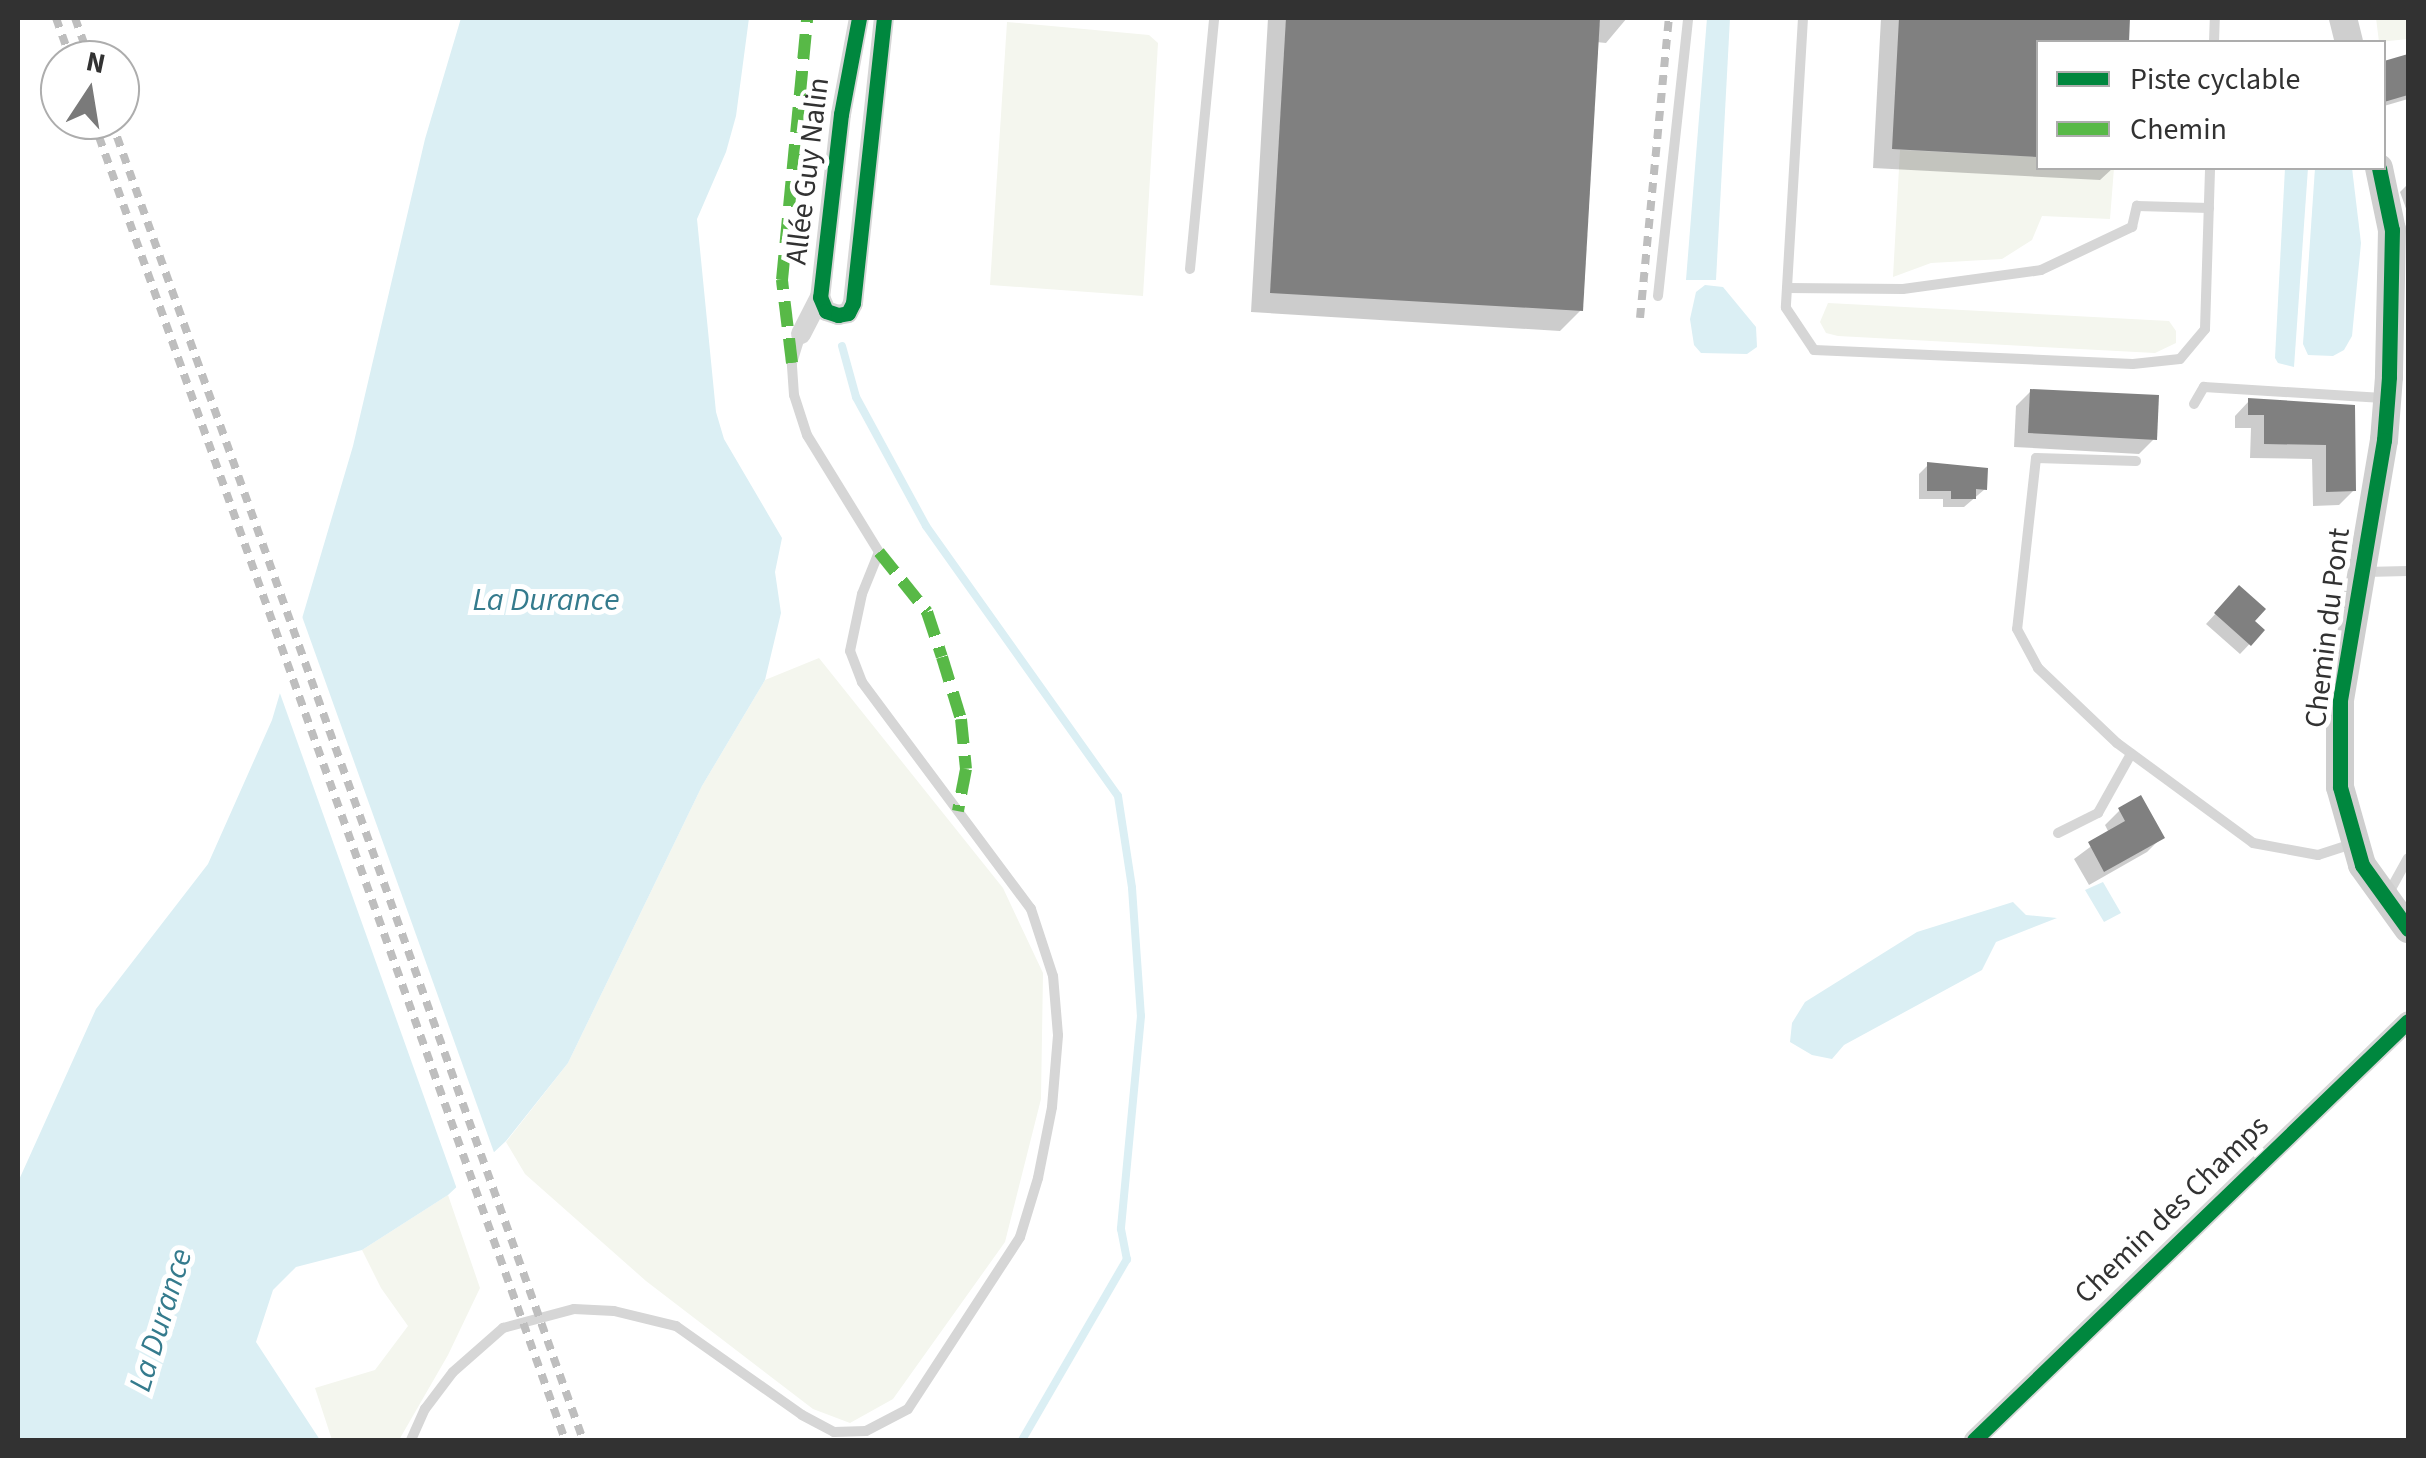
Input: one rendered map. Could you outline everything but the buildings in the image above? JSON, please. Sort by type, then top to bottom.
[{"type":"street","name":"Allée Guy Nalin","points":[[859,18],[840,114],[820,297],[826,310],[838,315],[848,313],[852,304],[884,18]]},
{"type":"street","name":"Chemin du Pont","points":[[2379,170],[2392,230],[2395,383],[2359,572],[2340,702],[2340,787],[2362,865],[2408,929]]},
{"type":"street","points":[[801,334],[820,297]]},
{"type":"street","name":"Chemin des Champs","points":[[1974,1440],[2408,1021]]},
{"type":"lane","points":[[1190,269],[1214,18]]},
{"type":"lane","points":[[1658,296],[1688,18]]},
{"type":"lane","points":[[1803,18],[1786,308],[1814,350],[2133,364],[2180,359],[2205,329],[2210,170]]},
{"type":"lane","points":[[1787,288],[1903,288],[2041,270],[2132,227],[2137,206],[2209,208]]},
{"type":"lane","points":[[410,1440],[425,1410],[452,1372],[504,1328],[574,1309],[614,1312],[676,1326],[802,1415],[834,1432],[866,1431],[908,1408],[1020,1238],[1038,1178],[1052,1107],[1058,1034],[1053,976],[1030,909],[862,682],[850,651],[862,594],[879,552],[807,435],[794,395],[792,363],[801,334]]},
{"type":"lane","points":[[2194,404],[2204,387],[2395,383]]},
{"type":"lane","points":[[2136,461],[2036,458],[2017,629],[2038,668],[2132,754],[2253,843],[2318,855],[2356,842]]},
{"type":"lane","points":[[2359,572],[2408,571]]},
{"type":"lane","points":[[2058,833],[2098,813],[2132,754]]},
{"type":"lane","points":[[2386,899],[2408,858]]},
{"type":"shaded area","points":[[2376,18],[2408,18],[2408,39],[2379,40]]},
{"type":"shaded area","points":[[1007,22],[1149,35],[1158,43],[1143,296],[990,285]]},
{"type":"shaded area","points":[[1900,150],[2036,157],[2036,170],[2114,170],[2110,219],[2042,216],[2032,240],[2002,259],[1931,263],[1893,277]]},
{"type":"shaded area","points":[[1828,303],[2169,321],[2176,331],[2176,343],[2155,353],[1838,336],[1826,333],[1820,322]]},
{"type":"shaded area","points":[[819,658],[1003,888],[1043,973],[1041,1099],[1005,1242],[893,1399],[850,1423],[813,1409],[646,1281],[525,1174],[506,1142],[568,1063],[702,786],[765,680]]},
{"type":"shaded area","points":[[448,1195],[480,1288],[448,1355],[399,1440],[332,1440],[315,1388],[375,1370],[408,1326],[381,1288],[362,1250]]},
{"type":"water","name":"La Durance","points":[[461,18],[749,18],[736,116],[726,152],[697,219],[716,412],[724,439],[782,538],[775,572],[781,613],[765,680],[702,786],[568,1063],[506,1141],[448,1195],[362,1250],[296,1267],[273,1290],[256,1342],[320,1440],[18,1440],[18,1182],[96,1009],[208,864],[272,720],[353,446],[425,139]]},
{"type":"water","points":[[1707,18],[1730,18],[1716,280],[1686,280]]},
{"type":"water","points":[[2285,170],[2308,170],[2294,367],[2278,363],[2275,358]]},
{"type":"water","points":[[2315,170],[2352,170],[2361,243],[2352,336],[2344,350],[2333,356],[2308,355],[2303,344]]},
{"type":"water","points":[[1705,285],[1723,287],[1756,327],[1757,347],[1747,354],[1701,353],[1694,345],[1690,319],[1696,292]]},
{"type":"water","points":[[2103,882],[2121,913],[2104,922],[2085,890]]},
{"type":"water","points":[[2013,902],[2026,915],[2057,918],[1996,942],[1982,970],[1844,1045],[1832,1059],[1812,1055],[1790,1042],[1792,1023],[1805,1002],[1917,932]]},
{"type":"pier","points":[[299,608],[496,1158],[458,1192],[277,685]]},
{"type":"waterway","points":[[842,346],[856,397],[926,526],[1118,796],[1132,888],[1141,1016],[1121,1229],[1127,1259],[1022,1440]]},
{"type":"railway","points":[[56,18],[64,40]]},
{"type":"railway","points":[[75,18],[83,40]]},
{"type":"railway","points":[[1640,318],[1669,18]]},
{"type":"railway","points":[[100,140],[565,1440]]},
{"type":"railway","points":[[118,140],[583,1440]]},
{"type":"marked path","points":[[792,363],[782,280],[807,18]]},
{"type":"marked path","points":[[879,552],[927,612],[961,719],[966,769],[958,811]]},
{"type":"cycle path","points":[[859,18],[841,114],[820,297],[826,311],[838,315],[848,313],[853,303],[884,18]]},
{"type":"cycle path","points":[[2379,170],[2392,230],[2389,377],[2384,440],[2340,701],[2340,787],[2362,865],[2408,929]]},
{"type":"cycle path","points":[[1974,1440],[2408,1021]]}]
